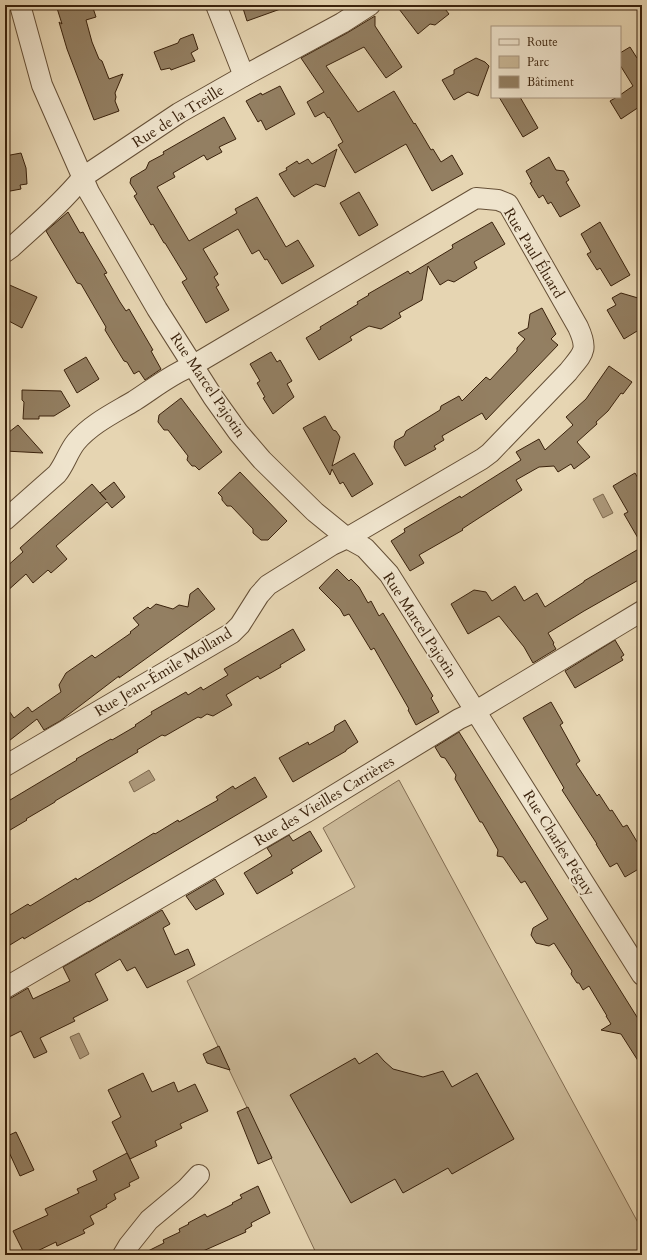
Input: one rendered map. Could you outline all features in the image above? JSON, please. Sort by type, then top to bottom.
[{"type":"street","name":"Rue Marcel Pajotin","points":[[20,5],[42,86],[89,192],[192,366],[238,432],[262,460],[315,512],[347,538],[365,548],[389,574],[476,711]]},
{"type":"street","points":[[216,5],[244,76]]},
{"type":"street","name":"Rue de la Treille","points":[[5,252],[57,206],[74,189],[83,177],[179,113],[342,23],[370,5]]},
{"type":"street","name":"Rue Paul Éluard","points":[[5,520],[57,474],[76,443],[85,432],[179,371],[192,366],[476,198],[498,200],[508,204],[578,327],[584,342],[582,354],[568,372],[490,453],[347,538]]},
{"type":"street","name":"Rue Jean-Émile Molland","points":[[5,766],[232,633],[268,585],[332,544],[347,538]]},
{"type":"street","name":"Rue des Vieilles Carrières","points":[[5,988],[305,813],[642,611]]},
{"type":"street","name":"Rue Charles Péguy","points":[[476,711],[642,975]]},
{"type":"street","points":[[123,1255],[149,1220],[186,1189],[199,1175]]},
{"type":"green space","points":[[399,780],[642,1230],[642,1255],[317,1255],[187,981],[355,887],[323,828]]},
{"type":"shaded area","points":[[603,494],[613,513],[603,518],[593,499]]},
{"type":"shaded area","points":[[149,770],[155,780],[134,792],[129,782]]},
{"type":"shaded area","points":[[79,1033],[89,1054],[80,1059],[70,1037]]},
{"type":"building","points":[[56,5],[92,5],[96,17],[86,20],[92,42],[99,59],[102,61],[109,79],[123,74],[115,93],[115,101],[119,111],[94,120],[67,49],[59,22],[62,24]]},
{"type":"building","points":[[242,5],[286,5],[286,7],[247,21]]},
{"type":"building","points":[[396,5],[413,9],[418,5],[442,5],[449,14],[435,25],[430,24],[418,34]]},
{"type":"building","points":[[375,16],[375,26],[402,67],[386,78],[364,47],[326,66],[358,112],[394,91],[431,150],[433,149],[441,162],[452,155],[463,174],[432,191],[406,144],[355,173],[338,145],[343,142],[329,117],[328,118],[324,112],[315,117],[307,102],[324,92],[301,58]]},
{"type":"building","points":[[193,34],[198,49],[191,53],[195,61],[171,70],[170,68],[161,70],[154,52],[178,43],[180,39]]},
{"type":"building","points":[[630,47],[637,58],[642,55],[642,105],[621,119],[610,101],[615,98],[621,98],[621,94],[633,86],[621,67],[621,52]]},
{"type":"building","points":[[476,58],[485,62],[489,66],[478,96],[468,92],[454,100],[442,80],[454,74],[454,70]]},
{"type":"building","points":[[280,86],[295,114],[266,130],[261,120],[258,122],[246,101],[261,93],[262,95]]},
{"type":"building","points":[[500,98],[521,98],[538,128],[523,137]]},
{"type":"building","points":[[224,117],[236,139],[219,147],[222,152],[207,160],[204,155],[173,173],[175,177],[157,187],[189,241],[237,213],[235,209],[257,197],[286,247],[298,240],[314,266],[282,284],[267,259],[265,260],[259,250],[252,254],[238,229],[203,249],[218,274],[214,277],[219,285],[216,287],[229,310],[206,323],[182,282],[187,279],[153,224],[151,225],[134,196],[137,194],[130,183],[131,178],[146,169],[149,162],[164,154],[163,152]]},
{"type":"building","points":[[337,149],[325,187],[316,184],[294,197],[279,174],[287,170],[286,168],[297,161],[299,164],[308,159],[312,164]]},
{"type":"building","points":[[21,153],[26,168],[27,184],[20,185],[21,189],[5,192],[5,156]]},
{"type":"building","points":[[549,157],[556,170],[564,171],[569,180],[566,182],[580,206],[560,217],[551,202],[548,204],[543,195],[539,198],[530,183],[532,182],[526,171]]},
{"type":"building","points":[[359,192],[378,225],[359,236],[340,203]]},
{"type":"building","points":[[68,212],[80,233],[83,232],[107,273],[104,274],[120,302],[126,311],[129,309],[153,350],[151,351],[161,369],[145,380],[139,371],[134,374],[127,362],[124,361],[105,330],[106,327],[81,284],[77,283],[46,231]]},
{"type":"building","points":[[492,222],[505,244],[474,262],[477,268],[454,282],[448,280],[440,285],[428,266],[422,300],[399,313],[401,317],[381,329],[369,326],[350,337],[352,340],[319,360],[306,338],[321,329],[320,327],[358,304],[357,302],[369,295],[368,294],[408,271],[410,274],[453,248],[452,245]]},
{"type":"building","points":[[600,222],[630,275],[611,286],[600,268],[597,270],[587,254],[591,252],[581,234]]},
{"type":"building","points":[[5,283],[37,297],[22,328],[5,319]]},
{"type":"building","points":[[621,293],[638,298],[641,302],[638,315],[642,322],[642,328],[624,339],[607,310],[616,305],[612,298]]},
{"type":"building","points":[[542,308],[556,334],[551,339],[558,345],[486,420],[482,413],[442,436],[444,440],[434,446],[436,449],[405,466],[394,447],[395,441],[404,436],[406,431],[440,410],[441,406],[459,396],[462,401],[486,377],[490,380],[517,351],[517,348],[525,339],[518,333],[528,328],[530,314]]},
{"type":"building","points":[[271,352],[277,362],[280,360],[292,381],[287,384],[294,397],[273,414],[263,398],[265,397],[257,383],[260,381],[250,364]]},
{"type":"building","points":[[86,357],[99,379],[77,393],[64,370]]},
{"type":"building","points":[[609,366],[632,382],[623,394],[621,393],[608,411],[596,422],[597,424],[577,442],[590,457],[574,469],[571,464],[558,472],[554,466],[539,467],[516,480],[522,490],[462,529],[463,530],[419,555],[424,563],[410,571],[391,541],[405,532],[404,529],[460,496],[461,498],[521,460],[516,452],[539,439],[545,450],[573,425],[566,417],[586,399]]},
{"type":"building","points":[[22,390],[61,391],[70,406],[54,416],[39,416],[39,419],[23,419],[24,402],[22,400]]},
{"type":"building","points":[[181,398],[222,452],[199,470],[195,466],[192,466],[187,460],[188,456],[168,430],[164,430],[158,422],[159,415]]},
{"type":"building","points":[[325,416],[333,430],[336,431],[340,437],[332,466],[354,453],[373,484],[352,497],[343,482],[340,484],[332,469],[330,475],[303,428]]},
{"type":"building","points":[[18,425],[43,453],[5,451],[5,443],[9,440],[9,432]]},
{"type":"building","points":[[240,472],[287,521],[268,540],[261,540],[253,533],[253,529],[231,506],[227,506],[218,493]]},
{"type":"building","points":[[635,473],[642,485],[642,545],[624,514],[628,512],[613,486]]},
{"type":"building","points":[[114,482],[125,497],[112,508],[107,502],[56,546],[67,559],[51,573],[48,570],[33,583],[26,574],[5,593],[5,568],[23,552],[20,548],[92,484],[106,500],[100,493]]},
{"type":"building","points":[[642,547],[642,578],[548,633],[556,649],[533,663],[524,647],[499,616],[468,634],[451,604],[474,590],[486,592],[492,601],[515,586],[524,601],[537,593],[545,607],[584,581]]},
{"type":"building","points":[[337,569],[349,581],[351,579],[359,587],[368,603],[371,601],[379,616],[383,613],[433,696],[431,698],[439,712],[416,725],[408,710],[409,709],[374,648],[371,650],[349,614],[344,616],[340,609],[319,588]]},
{"type":"building","points":[[198,588],[215,609],[119,678],[119,676],[60,721],[44,730],[37,719],[5,744],[5,705],[14,718],[28,707],[32,712],[61,692],[59,685],[66,673],[92,655],[95,658],[131,633],[130,632],[139,625],[133,618],[148,607],[150,609],[156,604],[173,609],[179,605],[188,607],[190,594]]},
{"type":"building","points":[[293,629],[305,650],[280,665],[281,667],[260,679],[258,676],[226,695],[232,705],[213,716],[207,714],[201,718],[198,717],[165,736],[162,735],[137,750],[138,752],[55,801],[5,833],[5,803],[77,760],[76,759],[136,726],[135,725],[152,714],[151,712],[186,692],[188,695],[201,687],[203,690],[228,675],[224,669]]},
{"type":"building","points":[[615,640],[624,655],[621,657],[623,660],[575,688],[565,671]]},
{"type":"building","points":[[551,702],[563,723],[560,725],[580,761],[576,764],[597,796],[599,794],[623,827],[627,825],[642,850],[642,867],[625,877],[617,863],[610,867],[562,790],[564,788],[523,718]]},
{"type":"building","points":[[345,720],[358,742],[346,751],[293,782],[279,758],[308,742],[309,745],[334,731],[335,726]]},
{"type":"building","points":[[459,732],[642,1025],[642,1067],[621,1034],[601,1030],[611,1024],[607,1016],[589,986],[583,990],[579,983],[577,983],[571,974],[572,971],[554,943],[549,946],[536,943],[531,935],[533,928],[548,919],[525,881],[521,883],[503,857],[497,856],[498,850],[455,779],[456,775],[445,758],[441,757],[435,747]]},
{"type":"building","points":[[255,777],[267,797],[89,902],[88,901],[24,939],[23,937],[5,948],[5,918],[28,904],[30,906],[76,878],[77,880],[154,833],[155,834],[178,820],[179,822],[218,800],[216,797],[233,786],[235,789]]},
{"type":"building","points":[[310,831],[322,851],[291,870],[293,873],[257,894],[244,873],[272,856],[267,848],[289,835],[293,841]]},
{"type":"building","points":[[215,879],[224,894],[196,910],[186,896]]},
{"type":"building","points":[[162,910],[170,924],[163,928],[175,955],[188,949],[195,965],[147,988],[135,967],[127,971],[120,959],[95,974],[108,1000],[73,1018],[75,1021],[40,1038],[47,1052],[34,1058],[21,1031],[5,1039],[5,999],[11,998],[28,988],[33,999],[70,981],[63,967]]},
{"type":"building","points":[[219,1046],[230,1070],[207,1063],[203,1054]]},
{"type":"building","points":[[377,1053],[393,1069],[423,1077],[443,1071],[452,1087],[477,1073],[514,1139],[452,1174],[448,1168],[403,1193],[395,1179],[351,1203],[290,1095],[355,1058],[359,1064]]},
{"type":"building","points":[[143,1073],[152,1092],[174,1082],[178,1092],[195,1084],[208,1111],[180,1124],[182,1128],[155,1141],[157,1146],[130,1159],[112,1122],[121,1117],[108,1090]]},
{"type":"building","points":[[248,1107],[272,1158],[258,1164],[237,1112]]},
{"type":"building","points":[[16,1132],[34,1170],[20,1176],[8,1150],[5,1150],[5,1137]]},
{"type":"building","points":[[127,1153],[139,1178],[129,1183],[130,1186],[114,1194],[116,1199],[106,1205],[107,1207],[90,1216],[94,1224],[83,1230],[85,1233],[57,1246],[56,1242],[29,1255],[25,1255],[13,1231],[48,1215],[45,1209],[79,1193],[77,1189],[97,1180],[93,1171]]},
{"type":"building","points":[[258,1186],[270,1213],[251,1223],[252,1226],[245,1230],[246,1232],[194,1255],[140,1255],[164,1243],[163,1240],[180,1232],[179,1229],[189,1224],[188,1223],[205,1214],[207,1217],[233,1204],[232,1203],[242,1198],[240,1195]]}]
